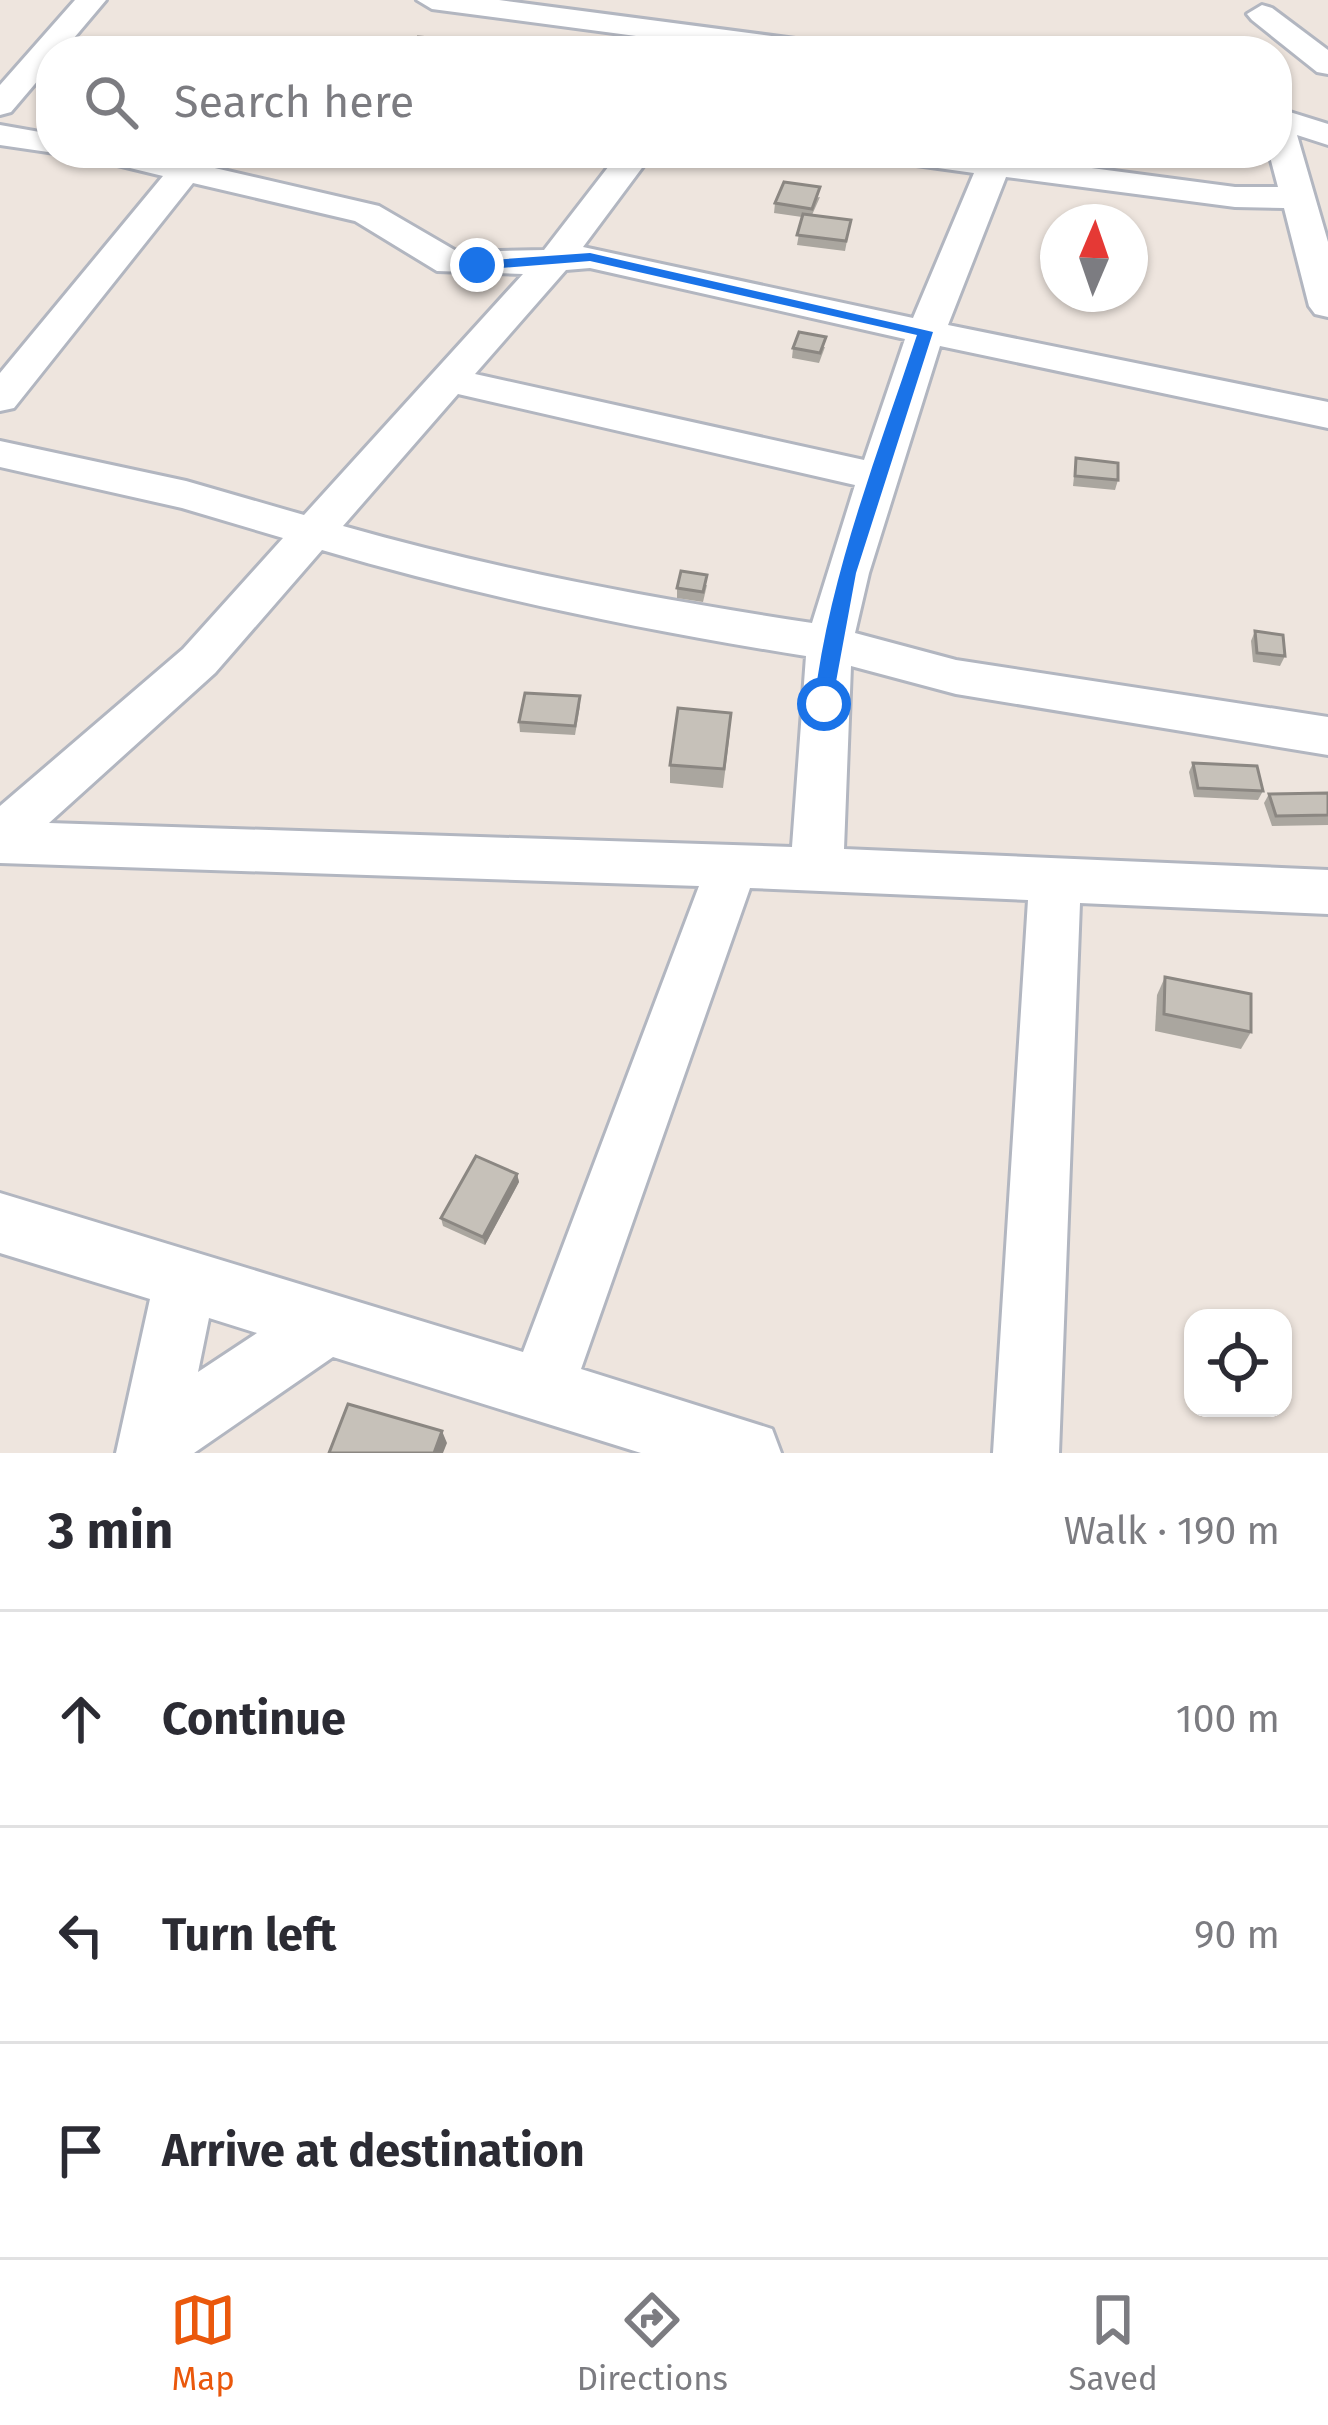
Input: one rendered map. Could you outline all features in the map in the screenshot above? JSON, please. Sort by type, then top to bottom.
[{"type":"street","points":[[63,36],[91,0]]},
{"type":"street","points":[[432,0],[704,36]]},
{"type":"street","points":[[1262,7],[1328,65]]},
{"type":"street","points":[[0,105],[36,68]]},
{"type":"street","points":[[1292,124],[1328,135]]},
{"type":"street","points":[[0,135],[36,141]]},
{"type":"street","points":[[1292,160],[1328,154]]},
{"type":"street","points":[[0,399],[185,168]]},
{"type":"street","points":[[215,168],[367,213],[450,262],[606,260],[1328,415]]},
{"type":"street","points":[[0,838],[199,661],[555,260],[624,168]]},
{"type":"street","points":[[817,872],[830,644],[876,476],[926,332],[993,168],[1235,197],[1312,219]]},
{"type":"street","points":[[1291,168],[1312,219],[1328,306]]},
{"type":"street","points":[[448,380],[876,476]]},
{"type":"street","points":[[0,454],[186,495],[429,566],[629,610],[830,644],[956,677],[1328,736]]},
{"type":"street","points":[[0,838],[1328,892]]},
{"type":"street","points":[[542,1388],[732,867]]},
{"type":"street","points":[[1026,1453],[1054,882]]},
{"type":"street","points":[[0,1223],[748,1453]]},
{"type":"street","points":[[152,1447],[185,1282]]},
{"type":"street","points":[[152,1447],[326,1324]]},
{"type":"building","points":[[784,182],[820,187],[812,209],[775,203]]},
{"type":"building","points":[[803,214],[851,220],[846,241],[797,235]]},
{"type":"building","points":[[799,332],[826,337],[820,353],[793,348]]},
{"type":"building","points":[[1076,458],[1118,463],[1118,480],[1075,476]]},
{"type":"building","points":[[681,571],[707,575],[703,592],[677,588]]},
{"type":"building","points":[[1255,631],[1283,635],[1285,656],[1257,653]]},
{"type":"building","points":[[525,693],[580,696],[575,726],[519,722]]},
{"type":"building","points":[[678,708],[731,713],[724,769],[670,765]]},
{"type":"building","points":[[1193,763],[1257,766],[1263,791],[1198,788]]},
{"type":"building","points":[[1328,793],[1328,815],[1276,816],[1269,794]]},
{"type":"building","points":[[1165,977],[1251,994],[1251,1032],[1164,1014]]},
{"type":"building","points":[[476,1156],[517,1174],[483,1237],[441,1218]]},
{"type":"building","points":[[348,1404],[442,1431],[434,1453],[329,1453]]},
{"type":"route","points":[[477,265],[590,257],[926,332],[847,573],[830,644],[824,704]]}]
